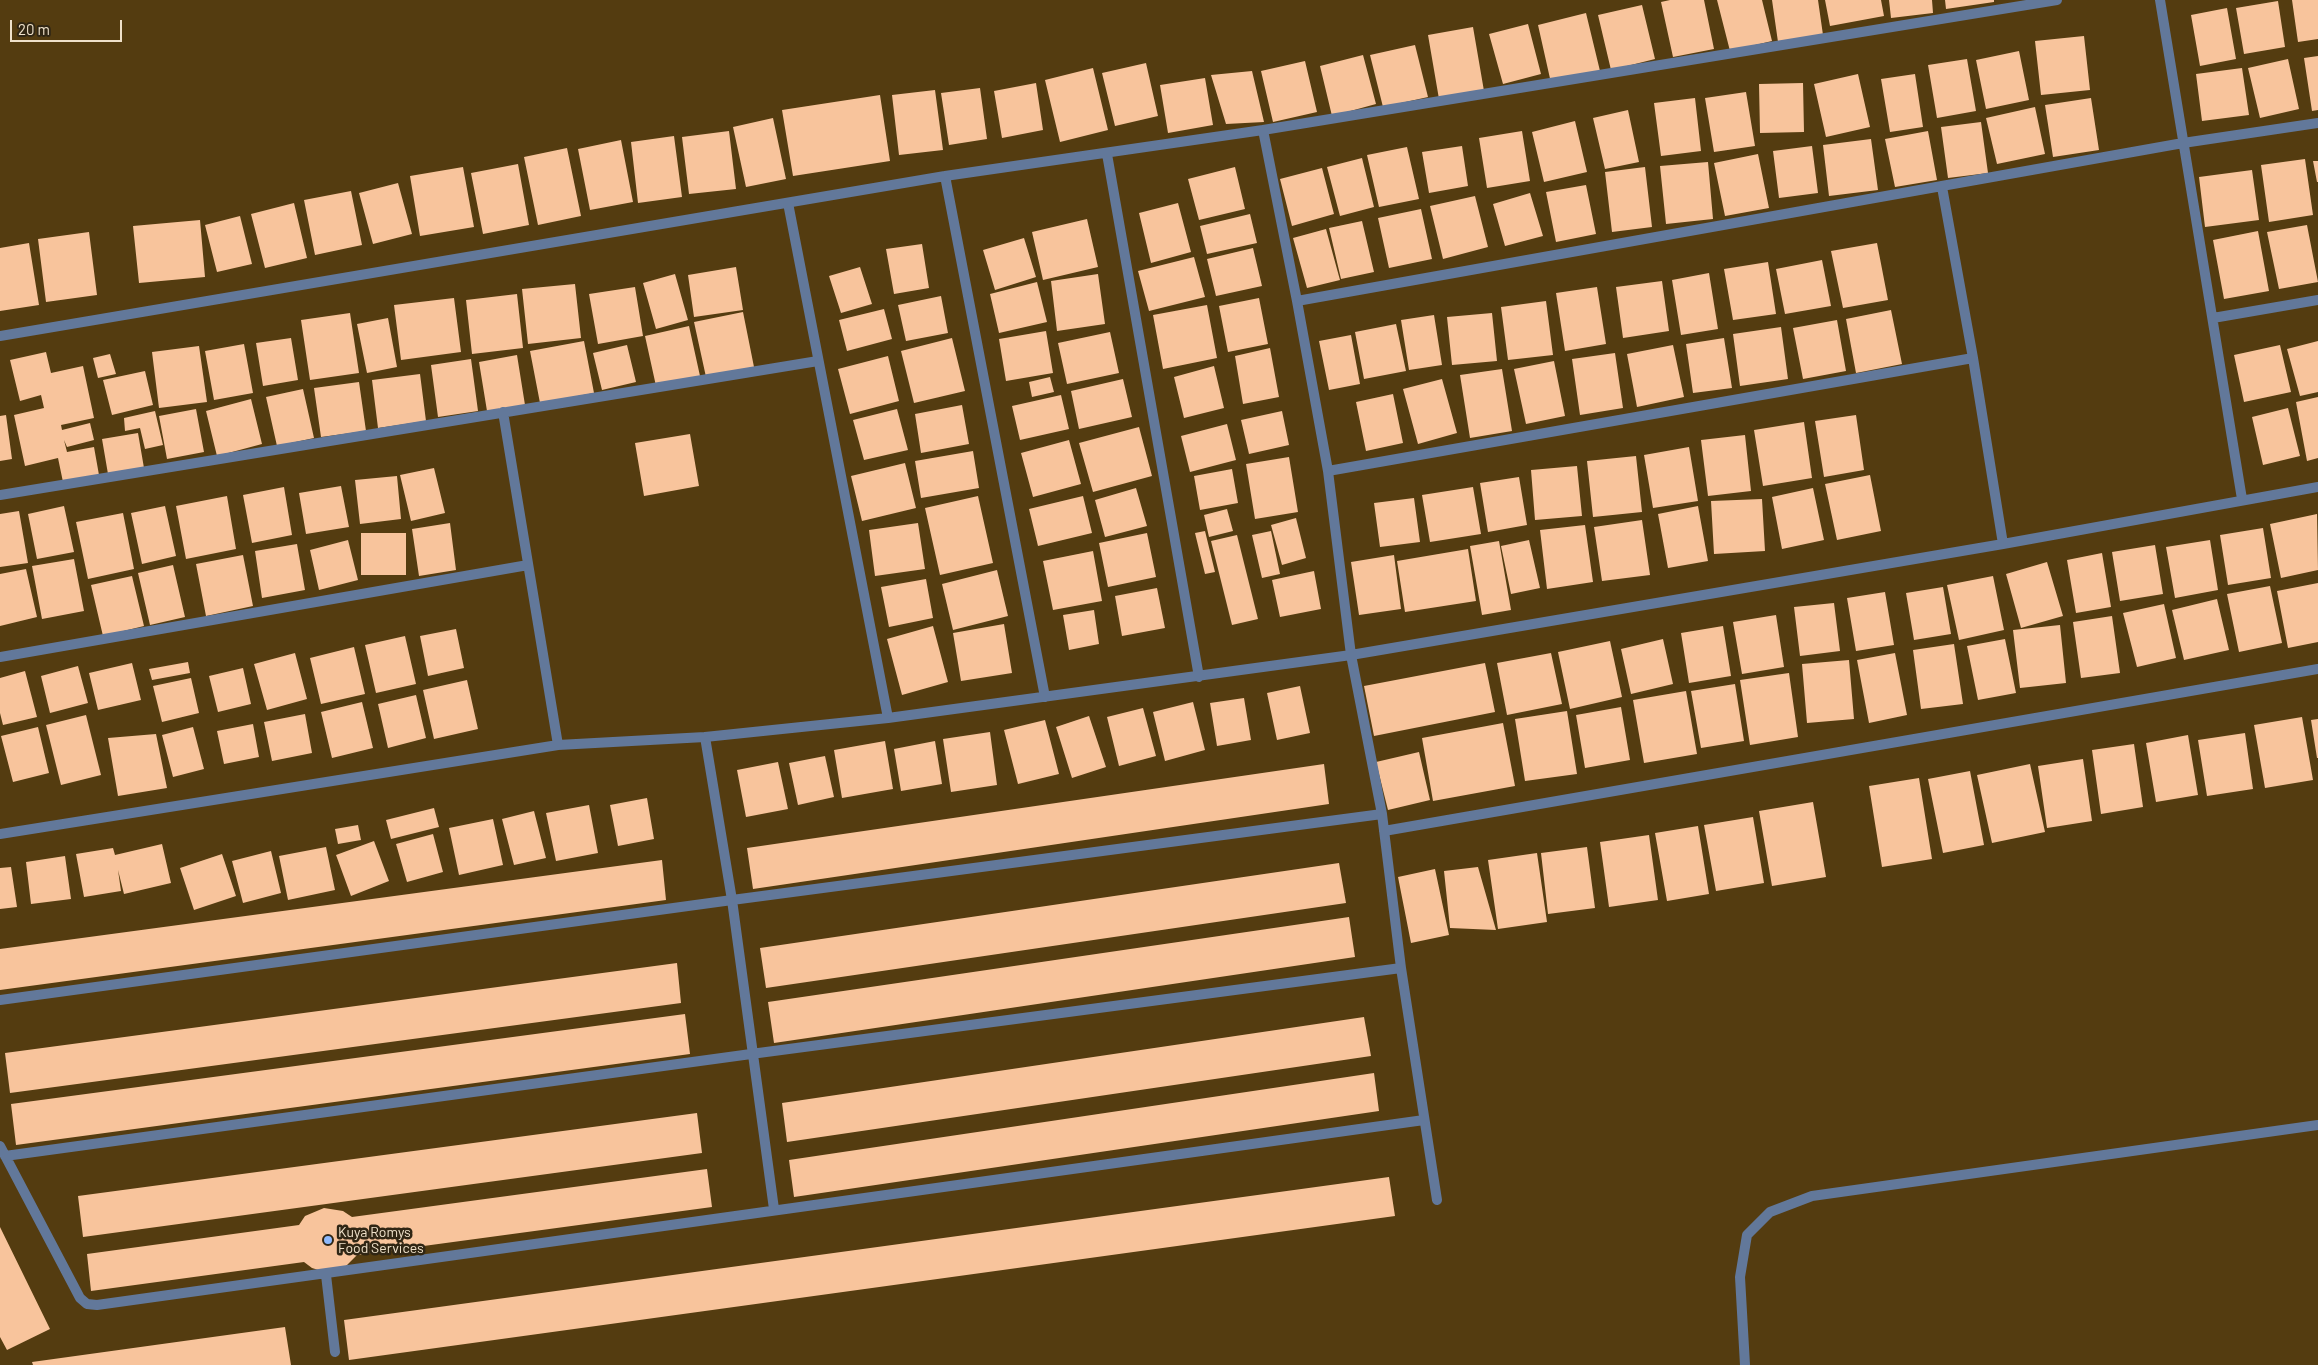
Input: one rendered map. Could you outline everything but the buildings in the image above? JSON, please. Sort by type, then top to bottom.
[{"type":"street","points":[[0,336],[945,176],[1262,130],[2057,0]]},
{"type":"street","points":[[2160,0],[2242,499]]},
{"type":"street","points":[[1297,301],[2183,143],[2318,123]]},
{"type":"street","points":[[1262,130],[1297,301],[1328,471],[1351,655],[1382,814],[1401,968],[1437,1200]]},
{"type":"street","points":[[1107,154],[1199,677]]},
{"type":"street","points":[[945,176],[1045,697]]},
{"type":"street","points":[[1942,187],[1973,358],[2003,544]]},
{"type":"street","points":[[788,203],[888,718]]},
{"type":"street","points":[[2213,318],[2318,300]]},
{"type":"street","points":[[1328,471],[1973,358]]},
{"type":"street","points":[[0,495],[818,361]]},
{"type":"street","points":[[503,412],[558,745]]},
{"type":"street","points":[[0,834],[558,745],[705,737],[888,718],[1351,655],[2003,544],[2242,499],[2318,487]]},
{"type":"street","points":[[0,657],[528,565]]},
{"type":"street","points":[[1384,831],[2318,669]]},
{"type":"street","points":[[705,737],[732,900],[751,1054],[774,1209]]},
{"type":"street","points":[[0,1000],[1382,814]]},
{"type":"street","points":[[5,1156],[751,1054],[1401,968]]},
{"type":"street","points":[[0,1146],[80,1298],[87,1304],[97,1305],[774,1209],[1424,1120]]},
{"type":"street","points":[[1745,1365],[1741,1268],[1747,1235],[1770,1212],[1812,1196],[2318,1125]]},
{"type":"street","points":[[326,1274],[335,1352]]},
{"type":"place","name":"Kuya Romys Food Services","points":[[328,1240]]}]
